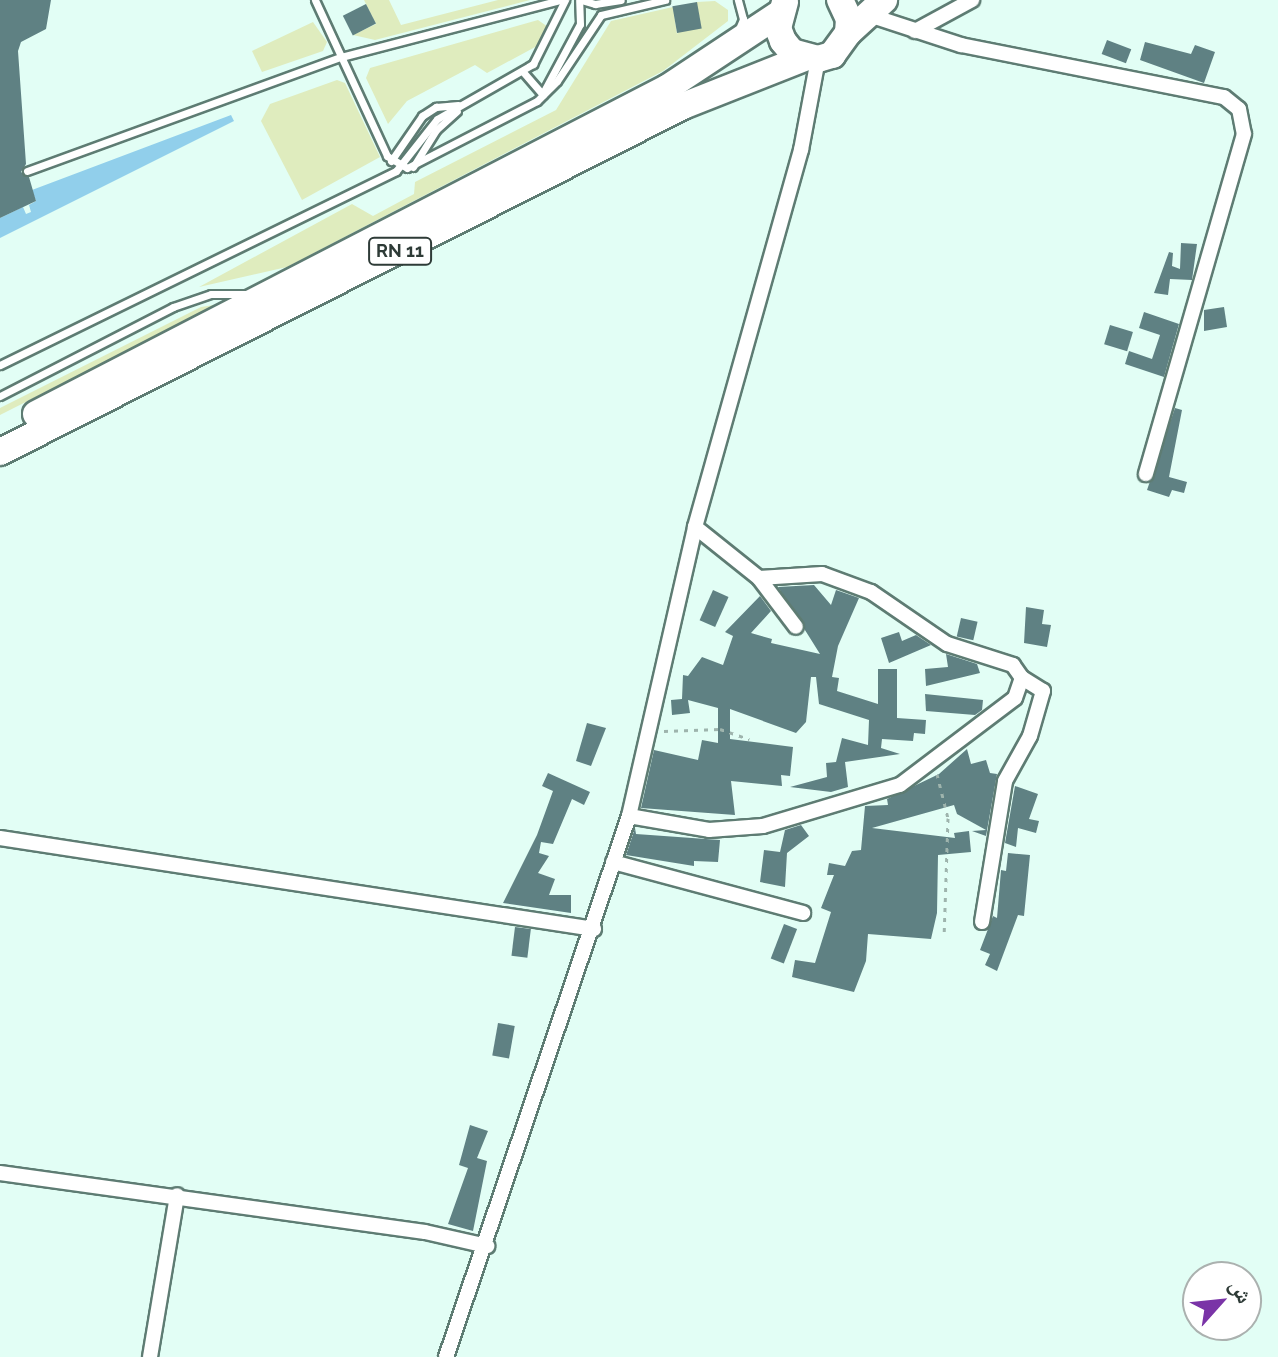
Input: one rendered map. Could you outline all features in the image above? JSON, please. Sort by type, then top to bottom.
[{"type":"highway","points":[[840,0],[849,19],[866,16]]},
{"type":"highway","name":"RN 11","points":[[0,432],[667,88],[783,7]]},
{"type":"highway","points":[[783,7],[783,41],[811,58],[832,55],[866,16]]},
{"type":"highway","name":"RN 11","points":[[0,452],[683,106],[811,58]]},
{"type":"street","points":[[915,31],[972,0]]},
{"type":"street","points":[[866,16],[961,45],[1224,97],[1242,115],[1244,134],[1146,474]]},
{"type":"street","points":[[446,1357],[487,1246],[629,816],[695,527],[801,150],[811,58]]},
{"type":"street","points":[[695,527],[759,578],[796,627]]},
{"type":"street","points":[[759,578],[822,574],[871,592],[947,644],[1013,665],[1022,678],[1043,691],[1030,736],[1005,781],[982,922]]},
{"type":"street","points":[[629,816],[709,830],[763,826],[900,785],[1015,698],[1022,678]]},
{"type":"street","points":[[0,838],[425,907],[593,928]]},
{"type":"street","points":[[613,862],[803,913]]},
{"type":"street","points":[[0,1173],[177,1195],[487,1246]]},
{"type":"street","points":[[150,1357],[177,1195]]},
{"type":"lane","points":[[315,0],[391,161],[413,167],[523,111],[543,95],[557,81],[595,19],[665,0]]},
{"type":"lane","points":[[27,171],[341,57],[562,0]]},
{"type":"lane","points":[[0,365],[401,166],[437,119],[524,73],[540,55],[562,0]]},
{"type":"lane","points":[[543,95],[580,24],[580,0],[621,0]]},
{"type":"lane","points":[[667,88],[736,33],[743,19],[738,0]]},
{"type":"lane","points":[[524,73],[543,95]]},
{"type":"lane","points":[[391,161],[428,111],[464,105]]},
{"type":"lane","points":[[413,167],[436,130],[464,105]]},
{"type":"lane","points":[[0,396],[201,296],[265,297]]},
{"type":"path","points":[[648,732],[720,729],[749,739]]},
{"type":"path","points":[[933,761],[948,818],[944,936]]},
{"type":"green space","points":[[364,0],[389,0],[401,25],[498,0],[530,0],[375,40],[353,35],[376,24]]},
{"type":"green space","points":[[715,1],[728,10],[728,21],[663,71],[287,267],[199,287],[352,204],[373,216],[414,194],[415,182],[556,110],[611,21],[673,7],[677,34],[697,2]]},
{"type":"green space","points":[[538,20],[548,27],[537,46],[487,73],[475,65],[407,101],[388,124],[366,78],[370,68]]},
{"type":"green space","points":[[313,22],[327,42],[323,51],[262,72],[252,51]]},
{"type":"green space","points":[[337,80],[345,83],[380,157],[302,200],[261,121],[270,104]]},
{"type":"green space","points":[[221,304],[0,415],[0,408],[201,307]]},
{"type":"water","points":[[231,115],[234,121],[0,238],[0,218],[23,207],[26,214],[31,212],[29,205],[36,201],[32,190]]},
{"type":"building","points":[[0,0],[51,0],[46,29],[21,42],[18,51],[26,164],[21,172],[29,177],[36,201],[0,218]]},
{"type":"building","points":[[697,2],[702,29],[677,33],[672,6]]},
{"type":"building","points":[[366,4],[376,24],[353,35],[343,16]]},
{"type":"building","points":[[1107,40],[1131,49],[1126,63],[1102,54]]},
{"type":"building","points":[[1145,42],[1191,54],[1195,45],[1215,52],[1204,83],[1140,60]]},
{"type":"building","points":[[1181,243],[1197,244],[1192,280],[1170,279],[1168,295],[1154,293],[1169,252],[1173,253],[1172,266],[1180,269]]},
{"type":"building","points":[[1224,307],[1227,327],[1204,331],[1204,310]]},
{"type":"building","points":[[1144,312],[1179,324],[1164,377],[1125,364],[1129,351],[1152,359],[1160,335],[1139,328]]},
{"type":"building","points":[[1110,325],[1133,332],[1127,351],[1104,344]]},
{"type":"building","points":[[1175,408],[1182,410],[1169,477],[1187,482],[1184,493],[1172,490],[1169,497],[1147,490]]},
{"type":"building","points":[[814,585],[831,605],[836,590],[859,598],[838,646],[832,677],[839,678],[837,691],[878,704],[878,669],[897,669],[897,718],[926,720],[925,734],[914,733],[913,741],[882,739],[881,748],[900,754],[845,762],[848,787],[831,792],[790,787],[827,777],[826,763],[836,762],[842,738],[868,745],[869,720],[819,704],[816,677],[811,677],[806,722],[796,733],[730,709],[730,739],[793,747],[790,776],[781,775],[782,786],[731,781],[735,815],[641,808],[654,750],[698,760],[702,740],[718,743],[718,708],[688,700],[690,713],[672,715],[671,700],[682,699],[683,675],[688,676],[702,657],[723,665],[733,636],[725,632],[760,596],[771,611],[751,633],[772,639],[771,643],[820,654],[778,587]]},
{"type":"building","points":[[713,590],[729,597],[715,627],[700,620]]},
{"type":"building","points":[[1026,607],[1044,610],[1042,624],[1051,625],[1047,647],[1024,643]]},
{"type":"building","points":[[961,618],[978,622],[973,640],[957,637]]},
{"type":"building","points":[[899,632],[902,641],[916,635],[931,645],[889,663],[881,638]]},
{"type":"building","points":[[946,654],[977,664],[980,673],[926,686],[925,669],[948,667]]},
{"type":"building","points":[[925,694],[983,700],[982,710],[975,715],[926,711]]},
{"type":"building","points":[[587,723],[606,728],[591,766],[576,761]]},
{"type":"building","points":[[967,749],[971,764],[986,760],[990,773],[997,774],[986,836],[972,831],[986,830],[957,814],[954,805],[872,828],[955,838],[954,833],[969,831],[971,852],[938,855],[937,913],[931,939],[868,934],[866,961],[854,992],[792,977],[795,960],[815,963],[831,912],[821,908],[834,875],[827,875],[829,863],[845,866],[852,851],[861,850],[865,806],[888,805],[887,799],[939,774]]},
{"type":"building","points":[[548,773],[590,792],[584,805],[572,799],[553,844],[541,842],[539,853],[549,856],[538,873],[555,879],[549,895],[571,895],[571,913],[503,903],[537,835],[553,791],[542,786]]},
{"type":"building","points":[[1015,786],[1038,794],[1029,819],[1039,821],[1036,833],[1018,828],[1016,847],[1005,843]]},
{"type":"building","points":[[801,825],[809,836],[787,853],[785,887],[760,882],[764,850],[780,852],[785,830]]},
{"type":"building","points":[[635,828],[636,834],[720,840],[718,862],[694,861],[694,866],[626,855]]},
{"type":"building","points":[[1008,853],[1030,855],[1024,916],[1018,915],[997,971],[985,965],[990,954],[980,950],[993,916],[997,918],[1001,870],[1006,871]]},
{"type":"building","points":[[784,924],[797,929],[784,964],[771,959]]},
{"type":"building","points":[[515,927],[531,929],[527,958],[511,956]]},
{"type":"building","points":[[498,1023],[515,1026],[509,1058],[492,1055]]},
{"type":"building","points":[[470,1125],[488,1131],[477,1158],[487,1161],[473,1231],[448,1224],[468,1168],[459,1165]]}]
